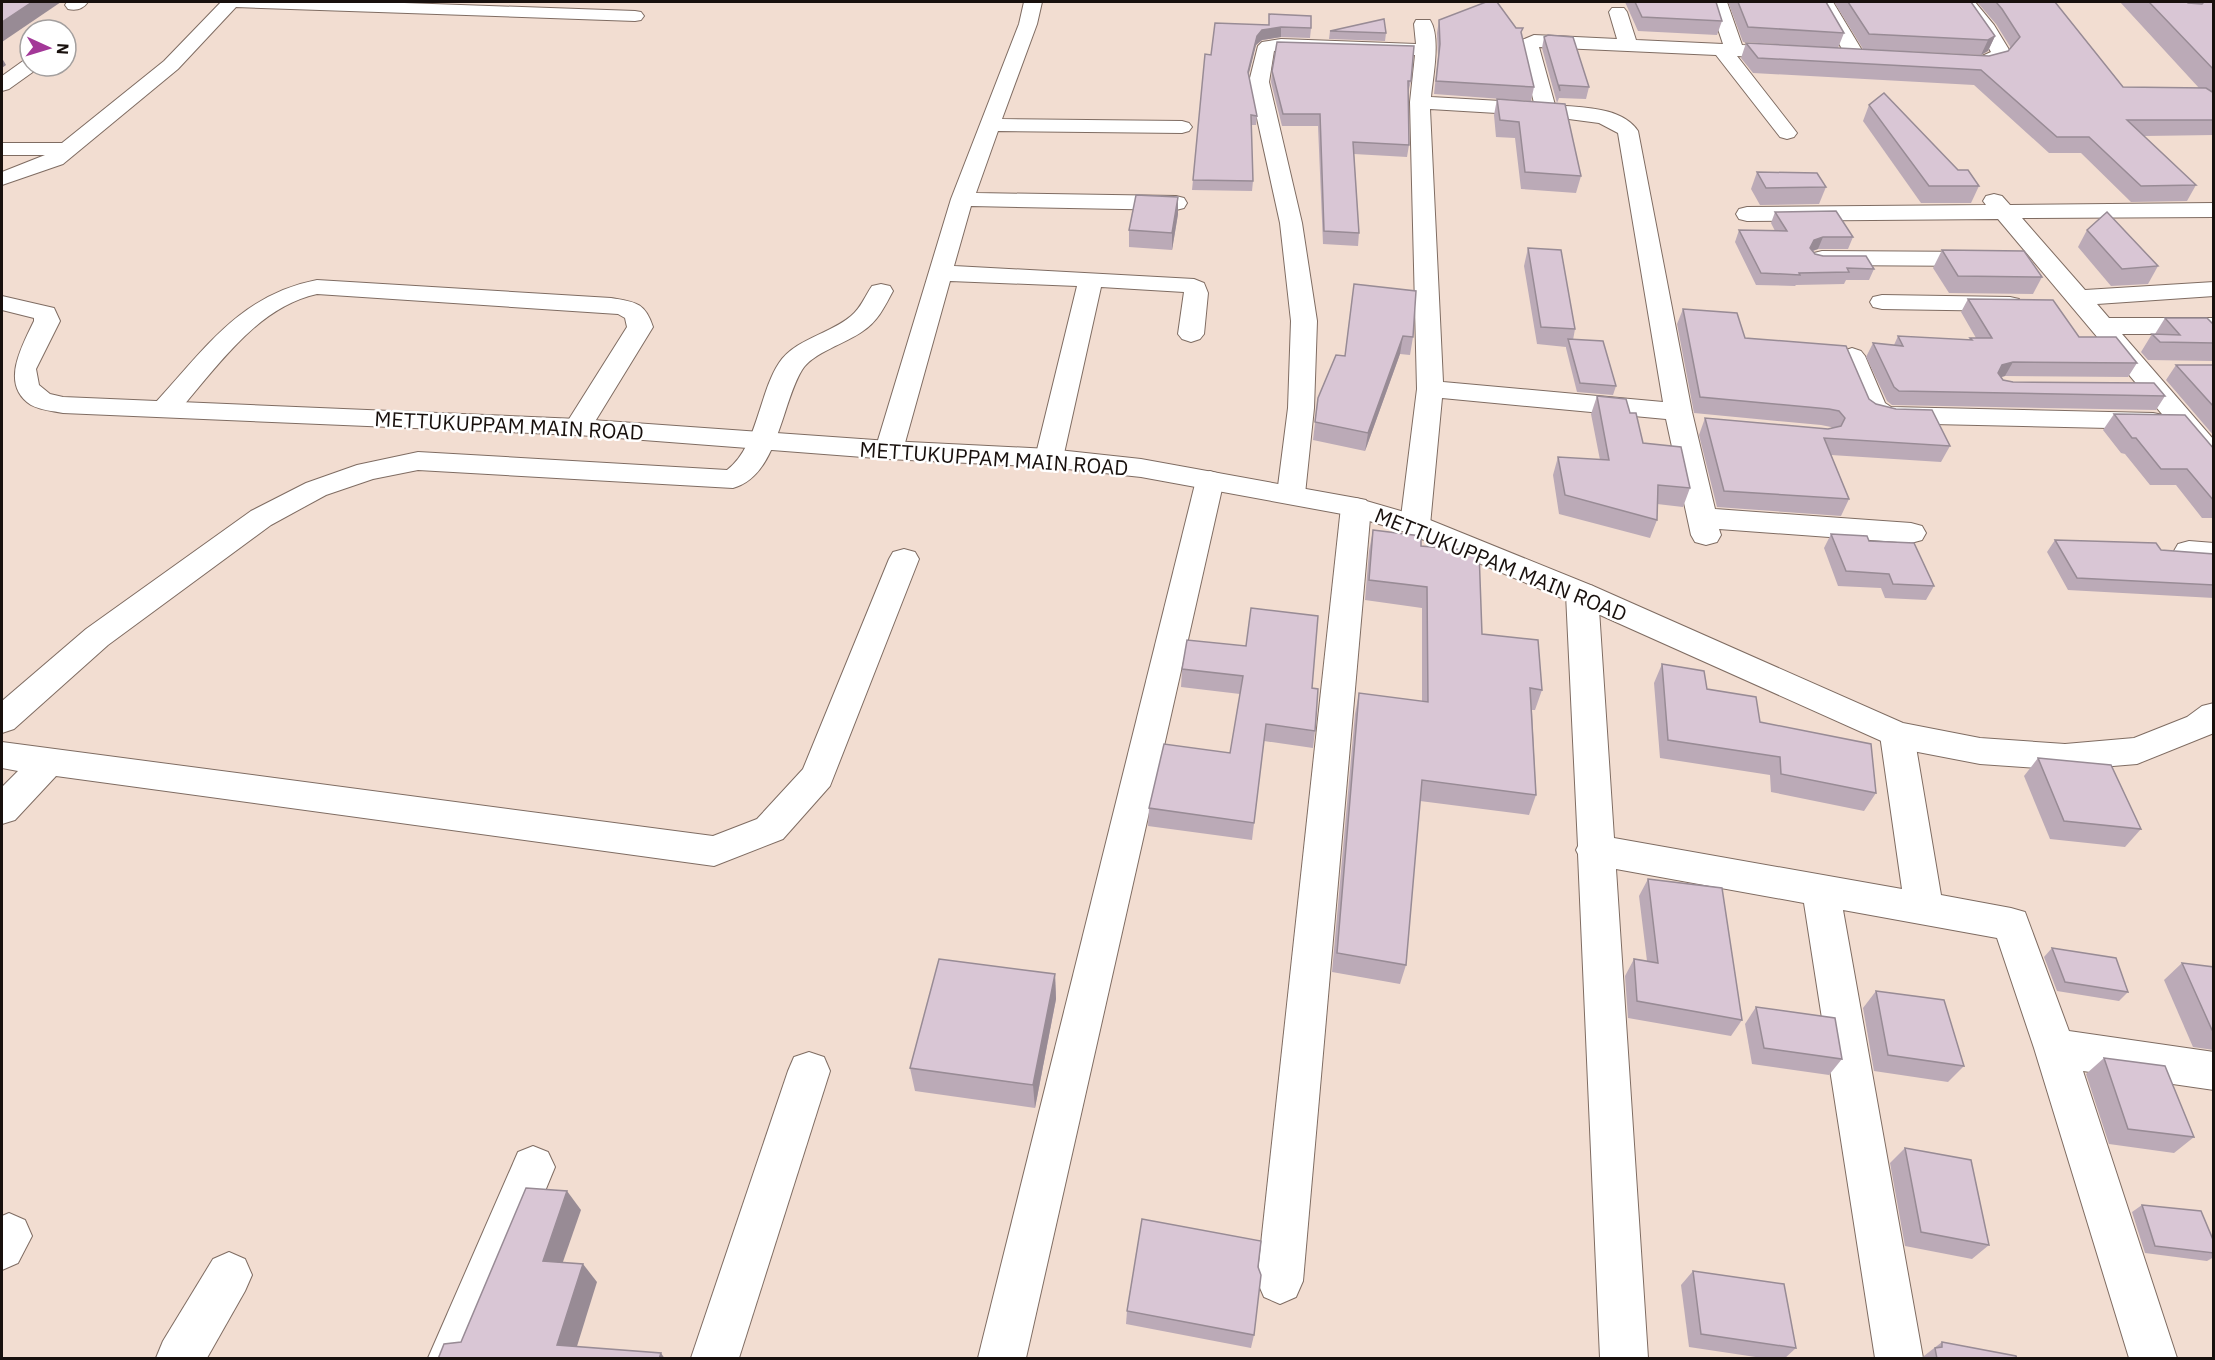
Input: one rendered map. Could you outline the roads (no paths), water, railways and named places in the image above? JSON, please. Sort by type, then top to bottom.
[{"type":"street","points":[[2,179],[55,159],[171,65],[231,2]]},
{"type":"street","points":[[236,2],[323,3],[635,16]]},
{"type":"street","points":[[889,450],[962,199],[1028,24],[1033,2]]},
{"type":"street","points":[[1718,2],[1728,50],[1787,133]]},
{"type":"street","points":[[1824,2],[1856,57]]},
{"type":"street","points":[[1947,61],[1982,63],[1993,60],[2001,53],[1987,29],[1966,2]]},
{"type":"street","points":[[1618,12],[1628,45]]},
{"type":"street","points":[[1415,525],[1430,389],[1420,102],[1426,50],[1423,24]]},
{"type":"street","points":[[1546,110],[1529,44],[1543,39],[1810,54]]},
{"type":"street","points":[[1291,494],[1301,408],[1304,321],[1291,223],[1261,99],[1259,82],[1265,50],[1269,46],[1281,45],[1426,50]]},
{"type":"street","points":[[1833,56],[1879,58]]},
{"type":"street","points":[[2,85],[18,74]]},
{"type":"street","points":[[1420,102],[1546,110],[1603,117],[1628,131],[1688,420],[1704,526],[1911,532]]},
{"type":"street","points":[[990,124],[1182,127]]},
{"type":"street","points":[[2,149],[66,150]]},
{"type":"street","points":[[962,199],[1176,203]]},
{"type":"street","points":[[1747,214],[1994,202],[2214,210]]},
{"type":"street","points":[[1994,202],[2026,259],[2081,301],[2146,379],[2195,427],[2214,458]]},
{"type":"street","points":[[1820,258],[2026,259]]},
{"type":"street","points":[[941,273],[1191,286],[1196,293],[1191,334]]},
{"type":"street","points":[[1049,458],[1090,282]]},
{"type":"street","points":[[166,408],[249,320],[272,303],[290,294],[317,287],[611,305],[626,308],[636,314],[640,327],[578,427]]},
{"type":"street","points":[[1882,302],[2043,304],[2214,289]]},
{"type":"street","points":[[2,720],[97,637],[261,518],[316,489],[367,471],[418,461],[733,479],[745,471],[761,441],[790,366],[799,356],[863,319],[881,291]]},
{"type":"street","name":"METTUKUPPAM MAIN ROAD","points":[[2,303],[45,312],[47,321],[23,369],[26,388],[41,400],[63,405],[578,427],[889,450],[1049,458],[1141,468],[1356,507],[1415,525],[1582,594],[1897,735],[1980,751],[2065,757],[2137,751],[2199,726],[2214,715]]},
{"type":"street","points":[[2102,326],[2214,326]]},
{"type":"street","points":[[1852,356],[1873,407],[1888,415],[2195,427]]},
{"type":"street","points":[[1430,389],[1688,420]]},
{"type":"street","points":[[1002,1359],[1210,480]]},
{"type":"street","points":[[1281,1281],[1356,507]]},
{"type":"street","points":[[2,755],[714,850],[770,829],[818,776],[904,559]]},
{"type":"street","points":[[1582,594],[1594,850],[1624,1359]]},
{"type":"street","points":[[1897,735],[1924,908]]},
{"type":"street","points":[[2,810],[48,762]]},
{"type":"street","points":[[1594,850],[2011,924],[2055,1048],[2153,1359]]},
{"type":"street","points":[[1821,891],[1899,1359]]},
{"type":"street","points":[[2055,1048],[2214,1071]]},
{"type":"street","points":[[716,1359],[809,1071]]},
{"type":"street","points":[[452,1359],[533,1167]]},
{"type":"street","points":[[180,1359],[229,1275]]}]
